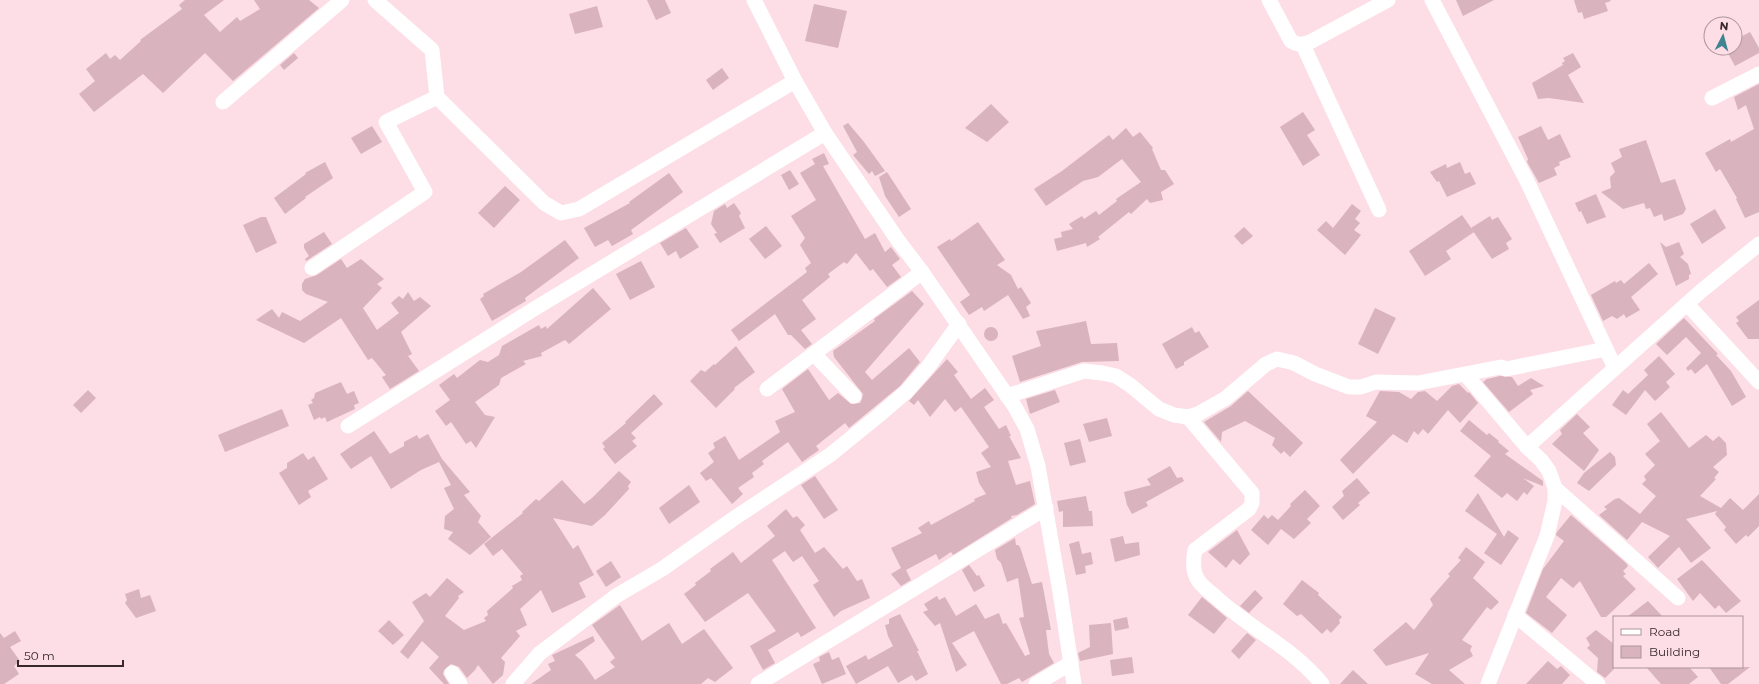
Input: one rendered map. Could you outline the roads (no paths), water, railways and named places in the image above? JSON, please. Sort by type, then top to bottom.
[{"type":"street","points":[[223,102],[342,0]]},
{"type":"street","points":[[375,0],[432,50],[437,97],[544,203],[561,213],[579,209],[795,81]]},
{"type":"street","points":[[754,0],[795,81],[825,133],[897,239],[922,272],[1008,396],[1027,429],[1038,466],[1046,508],[1074,684]]},
{"type":"street","points":[[1270,0],[1291,40],[1296,44],[1302,45],[1388,0]]},
{"type":"street","points":[[1432,0],[1526,179],[1615,368]]},
{"type":"street","points":[[1302,45],[1379,210]]},
{"type":"street","points":[[1712,98],[1759,74]]},
{"type":"street","points":[[312,268],[425,192],[386,122],[437,97]]},
{"type":"street","points":[[348,426],[534,309],[825,133]]},
{"type":"street","points":[[1527,447],[1687,304],[1759,244]]},
{"type":"street","points":[[767,389],[922,272]]},
{"type":"street","points":[[1687,304],[1759,382]]},
{"type":"street","points":[[513,684],[540,653],[616,596],[662,569],[736,517],[830,455],[906,392],[928,367],[958,324]]},
{"type":"street","points":[[1008,396],[1084,371],[1102,373],[1116,376],[1130,385],[1159,409],[1188,417],[1198,414],[1226,398],[1266,364],[1277,359],[1294,363],[1315,374],[1349,387],[1361,387],[1376,382],[1418,383],[1466,375],[1501,367],[1506,368],[1606,348]]},
{"type":"street","points":[[814,354],[854,396]]},
{"type":"street","points":[[1466,375],[1527,447],[1549,470],[1555,488],[1555,501],[1547,536],[1488,684]]},
{"type":"street","points":[[1188,417],[1252,493],[1253,498],[1249,509],[1195,550],[1193,560],[1194,570],[1198,580],[1235,615],[1306,665],[1322,684]]},
{"type":"street","points":[[1555,488],[1678,598]]},
{"type":"street","points":[[758,684],[1046,508]]},
{"type":"street","points":[[1515,615],[1598,684]]},
{"type":"street","points":[[1036,684],[1071,663]]}]
